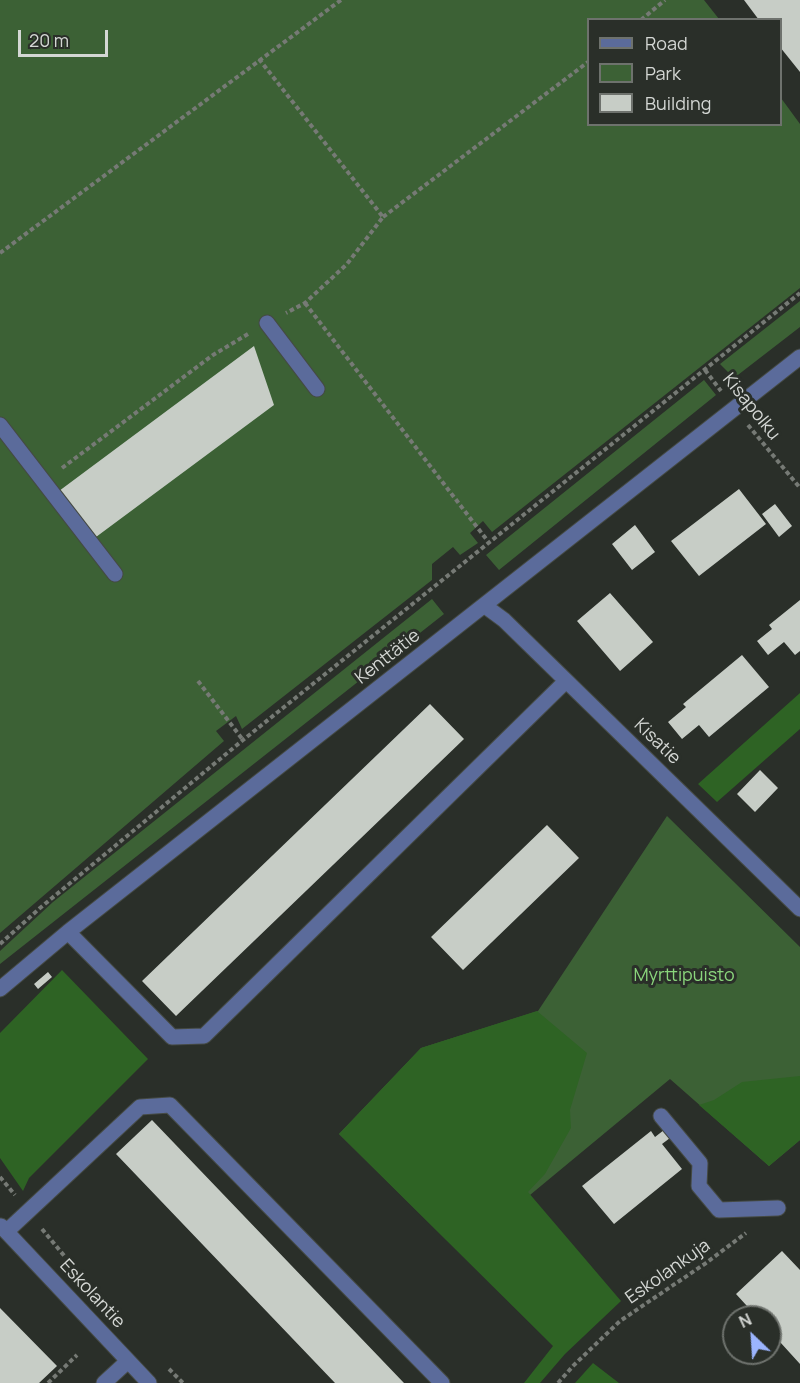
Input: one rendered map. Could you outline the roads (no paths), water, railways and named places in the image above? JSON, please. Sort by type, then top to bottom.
[{"type":"street","points":[[267,323],[317,389]]},
{"type":"street","name":"Kenttätie","points":[[0,989],[69,932],[800,357]]},
{"type":"street","points":[[0,425],[116,574]]},
{"type":"street","name":"Kisatie","points":[[485,606],[504,620],[800,909]]},
{"type":"street","points":[[69,932],[172,1037],[204,1036],[566,681]]},
{"type":"street","points":[[2,1225],[140,1107],[170,1105],[442,1383]]},
{"type":"street","points":[[661,1116],[700,1163],[699,1186],[719,1210],[777,1208]]},
{"type":"street","name":"Eskolantie","points":[[2,1225],[149,1383]]},
{"type":"street","points":[[104,1383],[128,1360]]},
{"type":"park label","name":"Myrttipuisto","points":[[684,976]]}]
